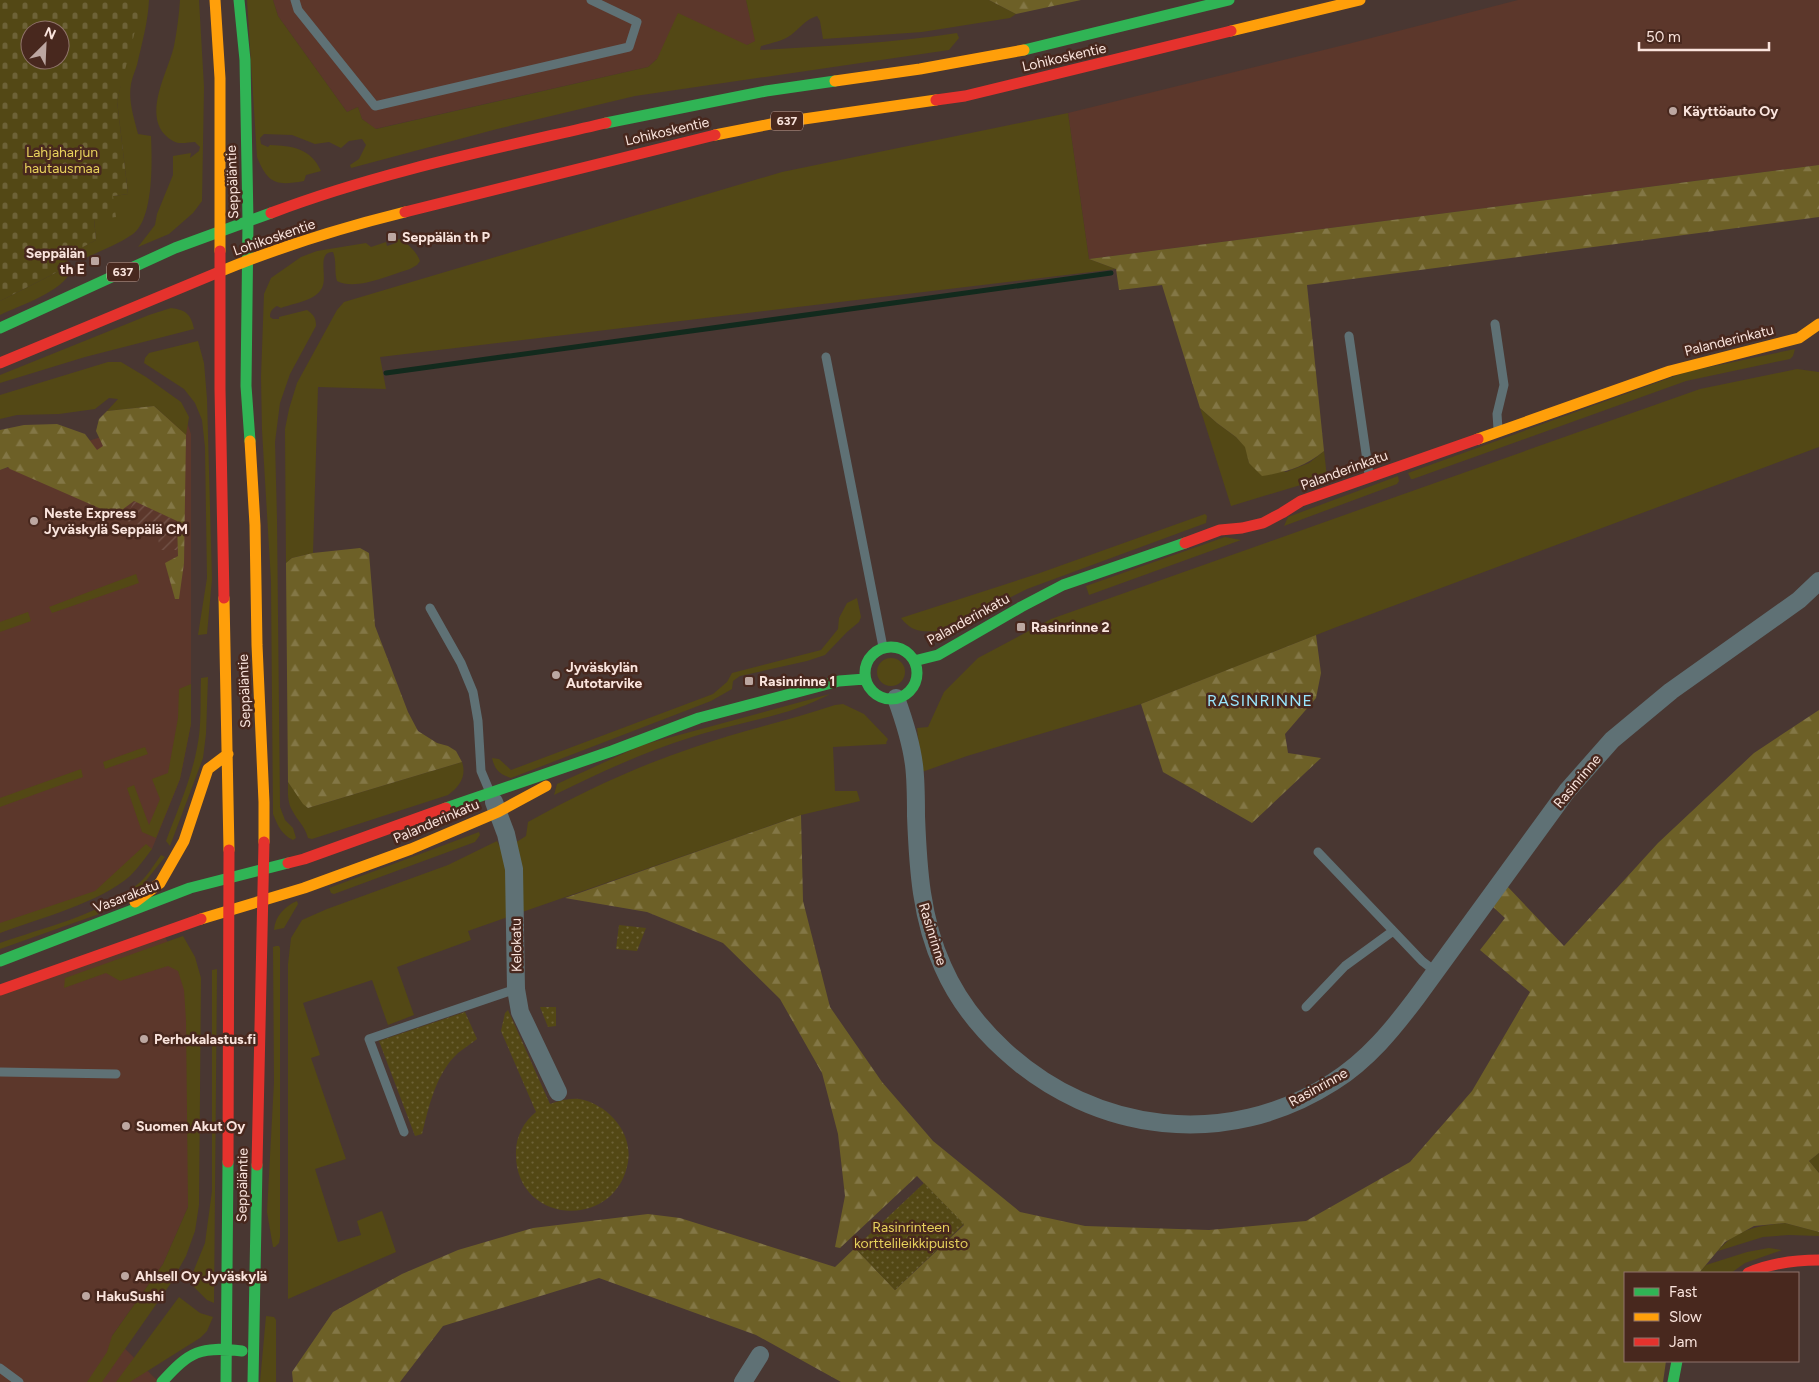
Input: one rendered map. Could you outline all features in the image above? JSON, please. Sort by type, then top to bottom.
[{"type":"main road","name":"Seppäläntie","points":[[215,0],[220,78],[220,389],[230,876],[226,1382]]},
{"type":"main road","name":"Seppäläntie","points":[[240,0],[245,60],[248,221],[246,261],[246,386],[255,525],[257,645],[264,802],[253,1382]]},
{"type":"main road","name":"Lohikoskentie","points":[[0,328],[175,248],[221,230],[294,204],[459,157],[641,115],[766,91],[920,69],[1033,48],[1229,0]]},
{"type":"main road","name":"Lohikoskentie","points":[[0,362],[246,261],[393,215],[692,140],[776,123],[965,96],[1360,0]]},
{"type":"main road","name":"Palanderinkatu","points":[[914,661],[938,655],[1063,585],[1220,530],[1234,530],[1259,524],[1281,515],[1300,501],[1670,371],[1799,338],[1819,324]]},
{"type":"main road","points":[[1799,338],[1812,342]]},
{"type":"main road","points":[[883,647],[901,648],[914,661],[917,669],[914,684],[910,691],[896,698],[888,699],[873,692],[865,679],[866,663],[870,656],[883,647]]},
{"type":"main road","name":"Palanderinkatu","points":[[264,868],[304,859],[490,792],[612,751],[699,718],[839,681],[865,679]]},
{"type":"main road","name":"Palanderinkatu","points":[[262,900],[304,888],[412,849],[498,812],[612,751]]},
{"type":"main road","points":[[120,914],[160,883],[184,841],[208,769],[228,754]]},
{"type":"main road","name":"Vasarakatu","points":[[0,961],[190,888],[264,868]]},
{"type":"main road","points":[[0,990],[262,900]]},
{"type":"main road","points":[[1751,1272],[1771,1264],[1794,1260],[1819,1260]]},
{"type":"main road","points":[[162,1382],[182,1359],[201,1349],[254,1352]]},
{"type":"main road","points":[[1673,1382],[1677,1362]]},
{"type":"street","name":"Rasinrinne","points":[[896,698],[907,728],[914,766],[919,881],[925,915],[943,968],[964,1005],[982,1028],[1018,1063],[1057,1091],[1084,1104],[1135,1120],[1186,1124],[1216,1123],[1272,1111],[1316,1092],[1354,1068],[1391,1031],[1567,791],[1612,740],[1671,691],[1799,600],[1819,581]]},
{"type":"street","name":"Kelokatu","points":[[490,792],[506,834],[514,869],[516,989],[520,1012],[558,1092]]},
{"type":"street","points":[[744,1382],[760,1355]]},
{"type":"lane","points":[[295,0],[298,10],[375,106],[628,47],[637,22],[591,0]]},
{"type":"lane","points":[[1495,324],[1504,385],[1497,414],[1499,432]]},
{"type":"lane","points":[[1349,336],[1369,477]]},
{"type":"lane","points":[[826,357],[883,647]]},
{"type":"lane","points":[[430,608],[462,663],[473,692],[478,721],[481,771],[490,792]]},
{"type":"lane","points":[[1318,852],[1422,961],[1436,972]]},
{"type":"lane","points":[[1306,1007],[1345,966],[1393,931]]},
{"type":"lane","points":[[404,1132],[368,1039],[516,989]]},
{"type":"lane","points":[[0,1072],[116,1074]]},
{"type":"lane","points":[[0,1368],[19,1382]]},
{"type":"shaded area","points":[[273,0],[746,0],[756,41],[747,45],[657,59],[648,67],[375,129],[362,119],[358,107],[347,112],[278,16]]},
{"type":"shaded area","points":[[1518,0],[1819,0],[1819,165],[1089,259],[1068,113]]},
{"type":"shaded area","points":[[183,410],[191,434],[191,724],[180,779],[152,849],[96,897],[0,933],[0,470]]},
{"type":"shaded area","points":[[134,501],[177,521],[178,550],[161,550],[156,533],[125,520]]},
{"type":"shaded area","points":[[163,934],[193,983],[188,1207],[163,1264],[112,1336],[159,1382],[0,1382],[0,993]]},
{"type":"green space","name":"Lahjaharjun hautausmaa","points":[[0,0],[143,0],[117,101],[128,194],[113,196],[116,217],[94,220],[96,240],[66,256],[69,266],[0,301]]},
{"type":"green space","points":[[125,0],[149,0],[144,32],[130,90],[138,134],[151,136],[152,159],[148,202],[140,226],[133,234],[81,260],[76,259],[71,253],[96,240],[94,219],[113,196],[128,194],[117,101],[121,84]]},
{"type":"green space","points":[[180,0],[199,0],[204,87],[202,201],[193,213],[169,234],[138,247],[155,225],[157,214],[173,175],[173,156],[191,153],[190,158],[199,151],[200,147],[195,142],[181,143],[173,141],[163,132],[158,122],[156,109],[158,96],[174,46]]},
{"type":"green space","points":[[247,0],[273,0],[278,16],[347,112],[358,107],[362,119],[376,129],[648,67],[657,59],[678,13],[747,45],[755,41],[746,0],[989,0],[1016,14],[1010,18],[922,32],[823,39],[820,21],[817,16],[806,21],[788,37],[761,46],[760,50],[884,42],[957,33],[959,38],[949,50],[635,96],[497,129],[351,168],[350,165],[359,159],[366,145],[362,139],[349,141],[341,148],[329,142],[315,144],[292,135],[264,134],[260,138],[261,144],[268,147],[270,145],[278,145],[300,150],[312,157],[321,171],[306,175],[304,181],[280,183],[269,178],[257,157]]},
{"type":"green space","points":[[989,0],[1081,0],[1016,14]]},
{"type":"green space","points":[[1068,113],[1089,259],[1116,269],[380,357],[386,389],[318,387],[313,553],[292,558],[286,563],[285,429],[289,409],[297,383],[337,310],[344,302],[782,172]]},
{"type":"green space","points":[[1819,165],[1819,217],[1307,285],[1324,451],[1295,468],[1262,476],[1249,463],[1245,447],[1236,437],[1200,408],[1162,285],[1119,290],[1116,269],[1089,259]]},
{"type":"green space","points":[[400,239],[417,254],[420,261],[417,265],[373,281],[345,284],[337,281],[333,252],[328,253],[324,260],[323,283],[319,292],[304,301],[281,308],[277,306],[270,313],[270,317],[273,319],[279,319],[279,317],[307,310],[314,317],[316,323],[290,374],[280,403],[275,442],[280,807],[285,820],[293,828],[296,838],[293,840],[278,826],[273,814],[271,581],[262,430],[261,377],[264,294],[271,278],[301,257],[317,251],[366,243],[371,247],[386,242],[387,246],[396,243],[395,240]]},
{"type":"green space","points":[[69,266],[72,270],[59,285],[40,297],[0,315],[0,301]]},
{"type":"green space","points":[[171,308],[181,310],[187,314],[194,329],[85,357],[0,383],[0,375],[149,315]]},
{"type":"green space","points":[[198,341],[204,363],[207,399],[212,579],[207,634],[198,635],[207,578],[205,447],[202,420],[195,403],[184,389],[144,363],[149,353]]},
{"type":"green space","points":[[1795,349],[1790,359],[1686,381],[1413,479],[1411,479],[1408,473],[1686,372]]},
{"type":"green space","points":[[108,362],[121,362],[181,402],[189,417],[186,435],[154,406],[107,411],[118,399],[109,398],[95,409],[59,414],[17,415],[0,419],[0,395]]},
{"type":"green space","points":[[1797,369],[1819,372],[1819,447],[1334,628],[1141,704],[967,756],[922,772],[917,728],[928,727],[944,692],[978,658],[1051,619],[1700,389]]},
{"type":"green space","points":[[154,406],[186,435],[184,563],[179,599],[175,599],[165,563],[178,556],[177,521],[134,501],[115,515],[8,467],[0,470],[0,430],[24,425],[57,424],[85,434],[97,450],[103,446],[96,431],[99,419],[107,411]]},
{"type":"green space","points":[[1200,408],[1246,447],[1249,463],[1286,472],[1309,463],[1324,451],[1327,477],[1231,506]]},
{"type":"green space","points":[[1398,476],[1399,481],[1397,484],[1284,526],[1288,517]]},
{"type":"green space","points":[[1205,514],[1207,516],[1206,523],[1027,589],[985,610],[956,631],[939,639],[936,631],[916,630],[908,626],[901,618],[1037,574]]},
{"type":"green space","points":[[1225,537],[1241,540],[1089,595],[1086,586]]},
{"type":"green space","points":[[360,548],[369,553],[375,626],[408,712],[418,731],[437,743],[448,746],[456,751],[462,762],[308,808],[303,804],[288,782],[286,563],[292,558],[313,553]]},
{"type":"green space","points":[[136,574],[139,583],[52,613],[49,607]]},
{"type":"green space","points":[[857,598],[861,617],[859,622],[825,655],[807,661],[740,676],[733,681],[732,689],[711,701],[511,778],[503,775],[495,766],[492,758],[499,759],[511,770],[713,694],[727,682],[732,673],[821,650],[838,629],[839,618],[847,603]]},
{"type":"green space","points":[[28,612],[31,621],[0,632],[0,622]]},
{"type":"green space","points":[[1316,635],[1321,673],[1316,698],[1285,734],[1288,753],[1321,758],[1252,823],[1163,772],[1141,704]]},
{"type":"green space","points":[[891,658],[901,662],[905,672],[901,682],[891,686],[881,682],[877,672],[881,662]]},
{"type":"green space","points":[[208,677],[206,734],[203,758],[170,846],[166,841],[187,784],[199,739],[201,678]]},
{"type":"green space","points":[[191,684],[191,724],[180,779],[156,838],[142,832],[127,788],[134,785],[149,825],[160,799],[152,779],[168,773],[178,718],[179,689]]},
{"type":"green space","points":[[830,694],[780,714],[709,732],[657,749],[554,795],[557,784],[642,745]]},
{"type":"green space","points":[[843,704],[864,714],[888,739],[887,744],[833,747],[835,791],[857,791],[860,801],[801,815],[468,931],[471,940],[397,967],[414,1015],[388,1025],[372,980],[303,1003],[320,1055],[311,1058],[346,1159],[315,1169],[338,1242],[361,1235],[357,1221],[382,1211],[396,1252],[288,1299],[288,964],[291,938],[302,920],[448,865],[497,841],[502,851],[526,836],[528,822],[629,772],[728,736]]},
{"type":"green space","points":[[1819,710],[1819,1153],[1809,1161],[1819,1173],[1819,1232],[1785,1223],[1754,1226],[1725,1242],[1700,1272],[1624,1272],[1624,1362],[1666,1362],[1663,1382],[841,1382],[756,1335],[599,1278],[443,1326],[400,1382],[293,1382],[292,1372],[333,1312],[402,1274],[458,1250],[533,1228],[648,1214],[680,1218],[835,1267],[855,1248],[895,1290],[964,1225],[917,1176],[840,1248],[835,1247],[845,1196],[838,1134],[822,1073],[780,999],[723,943],[647,912],[565,898],[801,815],[803,901],[830,1007],[882,1082],[933,1141],[1020,1212],[1085,1226],[1209,1230],[1306,1221],[1410,1162],[1472,1091],[1530,992],[1480,950],[1505,918],[1493,907],[1507,886],[1564,946],[1658,843],[1754,753]]},
{"type":"green space","points":[[145,747],[148,754],[105,769],[103,762]]},
{"type":"green space","points":[[462,762],[463,777],[456,789],[448,795],[312,839],[308,838],[305,829],[294,814],[289,803],[288,782],[308,808]]},
{"type":"green space","points":[[81,769],[83,777],[0,807],[0,798]]},
{"type":"green space","points":[[479,832],[480,835],[475,842],[334,894],[331,893],[329,888]]},
{"type":"green space","points":[[146,844],[152,849],[133,873],[118,885],[86,902],[0,933],[0,923],[95,891]]},
{"type":"green space","points":[[161,855],[165,857],[136,893],[99,914],[0,949],[0,943],[70,920],[119,897],[142,880]]},
{"type":"green space","points":[[297,901],[298,904],[284,928],[274,930],[276,920],[281,912]]},
{"type":"green space","points":[[619,925],[646,928],[637,951],[616,949]]},
{"type":"green space","points":[[183,936],[195,957],[201,978],[199,1205],[195,1231],[186,1256],[171,1283],[102,1382],[87,1382],[107,1352],[112,1336],[163,1264],[188,1207],[186,1020],[184,990],[178,971],[168,966],[120,981],[106,973],[64,988],[65,978]]},
{"type":"green space","points":[[273,947],[280,948],[280,1237],[279,1243],[273,1247],[267,1212],[274,1082]]},
{"type":"green space","points":[[217,969],[214,1303],[207,1300],[189,1282],[205,1243],[212,1191],[212,970]]},
{"type":"green space","points":[[540,1007],[556,1007],[556,1026],[548,1027]]},
{"type":"green space","points":[[508,1010],[550,1104],[572,1099],[590,1102],[609,1113],[627,1141],[629,1151],[628,1162],[620,1185],[605,1200],[586,1209],[566,1210],[547,1205],[531,1194],[519,1176],[516,1151],[517,1140],[524,1125],[536,1112],[501,1031],[505,1013]]},
{"type":"green space","points":[[465,1012],[477,1039],[458,1053],[444,1070],[434,1090],[422,1134],[415,1136],[379,1041]]},
{"type":"green space","points":[[1819,1153],[1819,1173],[1809,1161]]},
{"type":"green space","name":"Rasinrinteen korttelileikkipuisto","points":[[924,1183],[964,1224],[895,1290],[855,1248]]},
{"type":"green space","points":[[1785,1223],[1819,1232],[1819,1236],[1789,1235],[1763,1237],[1718,1251],[1740,1233],[1757,1227]]},
{"type":"green space","points":[[1769,1248],[1782,1250],[1745,1263],[1732,1272],[1700,1272],[1706,1265],[1747,1252]]},
{"type":"green space","points":[[179,1297],[200,1313],[213,1317],[207,1331],[200,1338],[130,1382],[116,1382]]},
{"type":"green space","points":[[266,1316],[274,1317],[276,1320],[276,1382],[260,1382]]},
{"type":"waterway","points":[[386,373],[1111,273]]},
{"type":"traffic: fast","points":[[239,0],[245,60],[248,221],[246,386],[250,441]]},
{"type":"traffic: fast","points":[[1024,50],[1229,0]]},
{"type":"traffic: fast","points":[[606,123],[766,91],[835,81]]},
{"type":"traffic: fast","points":[[0,328],[175,248],[271,213]]},
{"type":"traffic: fast","points":[[914,661],[938,655],[1063,585],[1185,543]]},
{"type":"traffic: fast","points":[[886,647],[896,647],[910,654],[917,668],[917,673],[917,678],[910,692],[896,699],[886,699],[876,695],[869,688],[865,678],[865,668],[869,658],[876,651],[886,647]]},
{"type":"traffic: fast","points":[[446,808],[612,751],[699,718],[839,681],[865,679]]},
{"type":"traffic: fast","points":[[0,961],[190,888],[288,863]]},
{"type":"traffic: fast","points":[[226,1382],[228,1162]]},
{"type":"traffic: fast","points":[[253,1382],[257,1165]]},
{"type":"traffic: fast","points":[[162,1382],[180,1363],[197,1353],[216,1349],[242,1351]]},
{"type":"traffic: fast","points":[[1673,1382],[1677,1362]]},
{"type":"traffic: slow","points":[[215,0],[220,78],[220,251]]},
{"type":"traffic: slow","points":[[1231,31],[1360,0]]},
{"type":"traffic: slow","points":[[835,81],[920,69],[1024,50]]},
{"type":"traffic: slow","points":[[715,135],[776,123],[936,100]]},
{"type":"traffic: slow","points":[[219,272],[311,239],[405,212]]},
{"type":"traffic: slow","points":[[1478,439],[1670,371],[1799,338],[1819,324]]},
{"type":"traffic: slow","points":[[250,441],[255,525],[264,842]]},
{"type":"traffic: slow","points":[[224,598],[229,850]]},
{"type":"traffic: slow","points":[[135,902],[160,883],[184,841],[208,769],[228,754]]},
{"type":"traffic: slow","points":[[201,919],[304,888],[411,849],[498,812],[546,786]]},
{"type":"traffic: jam","points":[[936,100],[965,96],[1231,31]]},
{"type":"traffic: jam","points":[[271,213],[312,198],[395,173],[606,123]]},
{"type":"traffic: jam","points":[[405,212],[715,135]]},
{"type":"traffic: jam","points":[[220,251],[220,389],[224,598]]},
{"type":"traffic: jam","points":[[0,363],[219,272]]},
{"type":"traffic: jam","points":[[1185,543],[1220,530],[1242,528],[1263,523],[1301,501],[1478,439]]},
{"type":"traffic: jam","points":[[288,863],[446,808]]},
{"type":"traffic: jam","points":[[257,1165],[264,842]]},
{"type":"traffic: jam","points":[[228,1162],[229,850]]},
{"type":"traffic: jam","points":[[0,990],[201,919]]},
{"type":"traffic: jam","points":[[1751,1272],[1783,1263],[1819,1260]]},
{"type":"place","name":"Käyttöauto Oy","points":[[1673,111]]},
{"type":"place","name":"Seppälän th P","points":[[392,237]]},
{"type":"place","name":"Seppälän th E","points":[[95,261]]},
{"type":"place","name":"Neste Express Jyväskylä Seppälä CM","points":[[34,521]]},
{"type":"place","name":"Rasinrinne 2","points":[[1021,627]]},
{"type":"place","name":"Jyväskylän Autotarvike","points":[[556,675]]},
{"type":"place","name":"Rasinrinne 1","points":[[749,681]]},
{"type":"place","name":"Perhokalastus.fi","points":[[144,1039]]},
{"type":"place","name":"Suomen Akut Oy","points":[[126,1126]]},
{"type":"place","name":"Ahlsell Oy Jyväskylä","points":[[125,1276]]},
{"type":"place","name":"HakuSushi","points":[[86,1296]]},
{"type":"district","name":"RASINRINNE","points":[[1260,700]]}]
